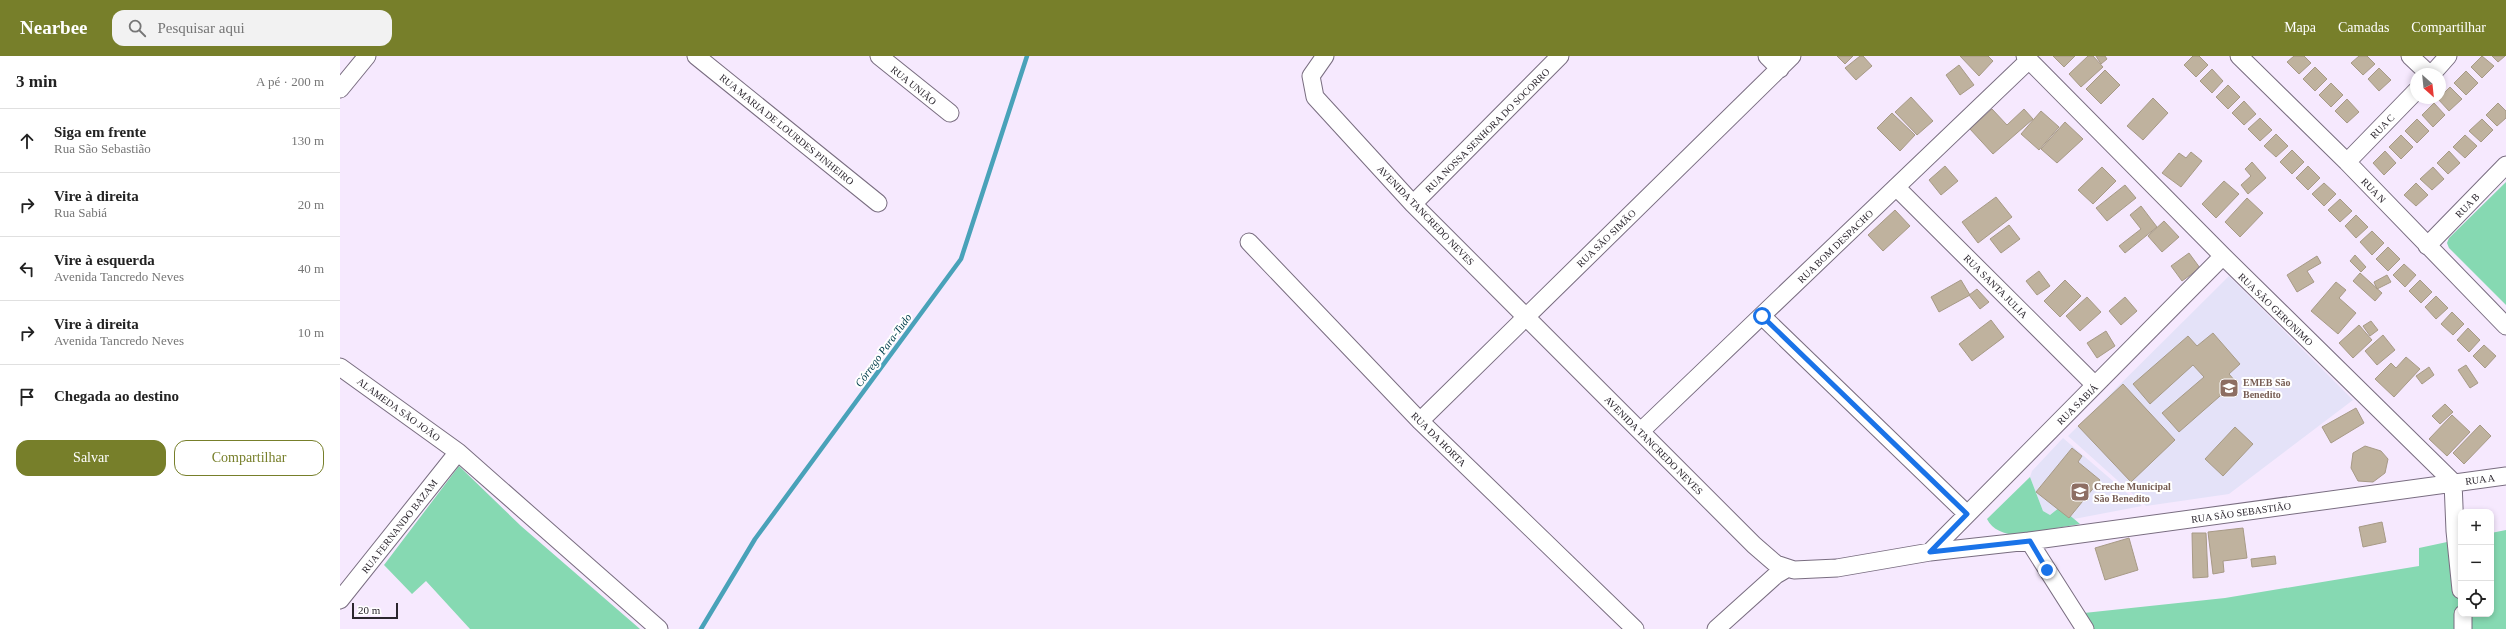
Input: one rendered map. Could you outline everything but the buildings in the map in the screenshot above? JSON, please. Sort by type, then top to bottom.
[{"type":"street","points":[[340,89],[367,56]]},
{"type":"street","name":"RUA MARIA DE LOURDES PINHEIRO","points":[[696,56],[878,203]]},
{"type":"street","name":"RUA UNIÃO","points":[[879,56],[950,113]]},
{"type":"street","name":"AVENIDA TANCREDO NEVES","points":[[1325,56],[1311,76],[1315,97],[1414,204],[1754,545],[1776,564],[1794,570],[1838,568],[1930,552],[2030,541]]},
{"type":"street","name":"RUA NOSSA SENHORA DO SOCORRO","points":[[1414,204],[1560,56]]},
{"type":"street","points":[[1767,56],[1780,68]]},
{"type":"street","name":"RUA SÃO SIMÃO","points":[[1420,421],[1792,56]]},
{"type":"street","name":"RUA N","points":[[2240,56],[2347,162],[2506,326]]},
{"type":"street","points":[[2410,56],[2423,68]]},
{"type":"street","points":[[2437,68],[2448,56]]},
{"type":"street","name":"RUA BOM DESPACHO","points":[[1641,432],[1896,187],[2027,58]]},
{"type":"street","name":"RUA SÃO GERONIMO","points":[[2027,58],[2223,256],[2453,482]]},
{"type":"street","name":"RUA C","points":[[2347,162],[2410,97]]},
{"type":"street","name":"RUA B","points":[[2428,246],[2506,165]]},
{"type":"street","name":"RUA SANTA JULIA","points":[[1896,187],[2095,385]]},
{"type":"street","name":"RUA DA HORTA","points":[[1249,242],[1420,421],[1635,629]]},
{"type":"street","name":"RUA SABIÁ","points":[[1930,552],[2223,256]]},
{"type":"street","points":[[1762,316],[1967,514]]},
{"type":"street","name":"ALAMEDA SÃO JOÃO","points":[[340,367],[458,452],[659,629]]},
{"type":"street","name":"RUA FERNANDO BAZAM","points":[[340,600],[458,452]]},
{"type":"street","name":"RUA A","points":[[2453,482],[2506,476]]},
{"type":"street","points":[[2453,482],[2455,531],[2460,581]]},
{"type":"street","name":"RUA SÃO SEBASTIÃO","points":[[2030,541],[2453,482]]},
{"type":"street","points":[[2030,541],[2085,629]]},
{"type":"street","points":[[1716,629],[1776,575],[1788,568]]},
{"type":"street","points":[[2462,617],[2464,629]]},
{"type":"shaded area","name":"EMEB São Benedito","points":[[2229,276],[2353,400],[2229,494],[2146,506],[2068,436]]},
{"type":"shaded area","name":"Creche Municipal São Benedito","points":[[2063,438],[2142,506],[2074,519],[2060,507],[2050,515],[2043,511],[2030,477],[2032,471]]},
{"type":"green space","points":[[2506,182],[2506,305],[2449,248],[2447,243],[2449,238]]},
{"type":"green space","points":[[459,466],[521,526],[640,629],[470,629],[426,581],[412,594],[384,565]]},
{"type":"green space","points":[[2030,477],[2043,511],[2050,515],[2060,507],[2080,524],[2016,535],[2008,534],[1995,529],[1987,519]]},
{"type":"green space","points":[[2506,530],[2506,629],[2094,629],[2084,613],[2225,598],[2419,566],[2419,548],[2458,540],[2458,617],[2494,617],[2494,532]]},
{"type":"waterway","name":"Córrego Para-Tudo","points":[[701,629],[755,539],[961,259],[1027,56]]},
{"type":"place","name":"EMEB São Benedito","points":[[2229,388]]},
{"type":"place","name":"Creche Municipal São Benedito","points":[[2080,492]]},
{"type":"route","points":[[1762,316],[1967,514],[1930,552],[2030,541],[2047,570]]}]
